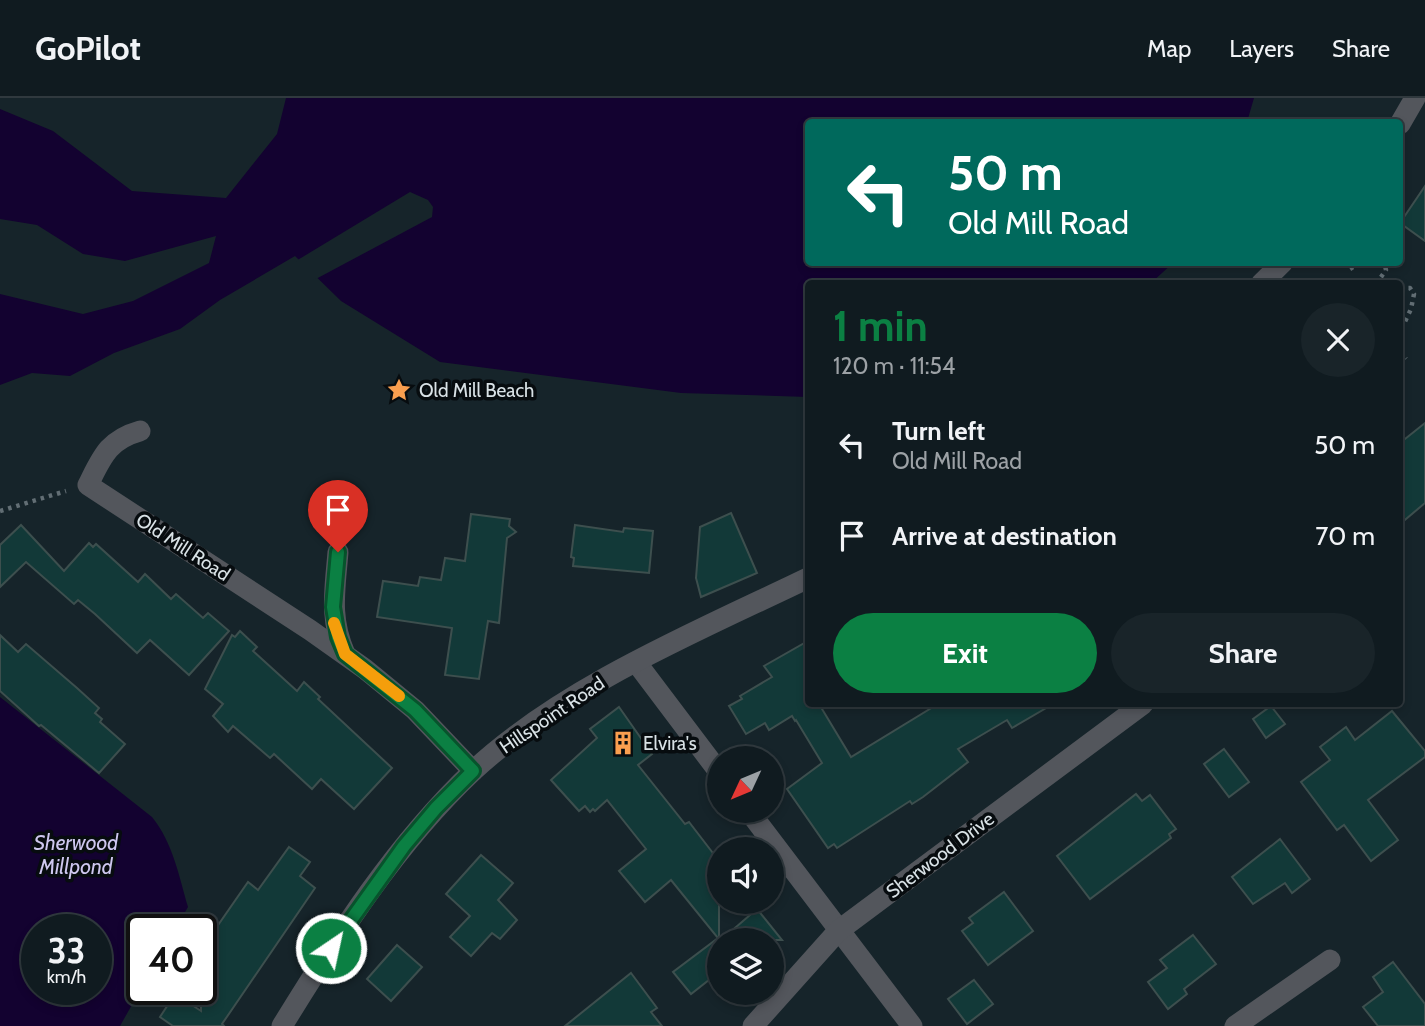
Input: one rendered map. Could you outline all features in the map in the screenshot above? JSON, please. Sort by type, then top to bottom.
[{"type":"street","points":[[1403,119],[1415,98]]},
{"type":"street","points":[[1265,280],[1279,266]]},
{"type":"street","points":[[88,485],[109,447],[117,439],[139,430]]},
{"type":"street","name":"Old Mill Road","points":[[88,485],[345,654],[415,710],[473,771]]},
{"type":"street","points":[[338,552],[333,607],[338,637],[345,654]]},
{"type":"street","name":"Hillspoint Road","points":[[282,1026],[331,947],[386,869],[436,808],[473,771],[535,723],[636,662],[805,579]]},
{"type":"street","points":[[636,662],[707,756]]},
{"type":"street","name":"Sherwood Drive","points":[[753,1026],[838,931],[1139,707]]},
{"type":"street","points":[[758,823],[912,1026]]},
{"type":"street","points":[[1235,1026],[1330,960]]},
{"type":"path","points":[[1350,269],[1355,266]]},
{"type":"path","points":[[1403,288],[1410,288],[1414,294],[1403,326]]},
{"type":"path","points":[[1403,356],[1406,359]]},
{"type":"path","points":[[0,511],[88,485]]},
{"type":"water","points":[[286,98],[1254,98],[1248,119],[805,119],[805,266],[1170,266],[1154,280],[805,280],[805,397],[681,393],[440,362],[341,301],[295,256],[220,300],[180,329],[114,353],[70,376],[32,373],[0,385],[0,294],[83,314],[133,301],[209,263],[216,236],[125,261],[83,254],[37,225],[0,219],[0,109],[53,131],[132,191],[226,198],[277,134]]},
{"type":"water","name":"Sherwood Millpond","points":[[0,697],[152,817],[170,849],[188,907],[184,914],[126,914],[126,1005],[132,1005],[120,1026],[0,1026]]},
{"type":"pier","points":[[410,192],[428,200],[433,207],[432,217],[314,280],[296,261]]},
{"type":"building","points":[[1425,186],[1425,241],[1403,225],[1403,219]]},
{"type":"building","points":[[1425,423],[1425,503],[1403,521],[1403,441]]},
{"type":"building","points":[[731,513],[757,573],[701,597],[696,578],[700,527]]},
{"type":"building","points":[[471,514],[510,519],[509,526],[516,532],[507,538],[499,623],[488,621],[479,679],[445,675],[452,628],[377,617],[383,581],[418,586],[420,577],[441,580],[445,558],[465,561]]},
{"type":"building","points":[[21,525],[64,571],[89,543],[93,547],[96,544],[138,582],[145,574],[171,599],[176,594],[203,618],[208,613],[229,631],[189,675],[150,640],[137,653],[78,600],[74,604],[26,562],[0,587],[0,545]]},
{"type":"building","points":[[575,525],[623,532],[624,528],[653,531],[649,573],[573,566],[574,558],[571,557]]},
{"type":"building","points":[[240,631],[257,647],[253,651],[297,691],[304,682],[320,697],[318,699],[392,768],[354,809],[321,779],[312,789],[274,754],[270,758],[233,726],[228,732],[213,716],[223,704],[205,689],[232,635],[235,637]]},
{"type":"building","points":[[0,635],[18,652],[26,644],[77,688],[99,708],[95,713],[102,719],[100,722],[125,744],[99,773],[0,691]]},
{"type":"building","points":[[805,643],[805,707],[821,707],[851,757],[933,707],[1048,707],[1012,728],[1007,720],[958,749],[968,762],[923,797],[912,804],[910,801],[837,848],[834,844],[828,848],[787,789],[822,763],[796,720],[792,716],[769,730],[765,723],[746,734],[729,706],[742,699],[740,696],[772,677],[764,666]]},
{"type":"building","points":[[619,707],[652,754],[638,765],[685,824],[689,822],[707,845],[707,914],[719,914],[719,928],[710,928],[671,880],[645,902],[619,871],[646,849],[607,800],[595,811],[593,809],[590,812],[585,806],[579,811],[551,780],[597,738],[590,729]]},
{"type":"building","points":[[1272,707],[1285,724],[1266,738],[1253,719]]},
{"type":"building","points":[[1392,711],[1425,751],[1425,757],[1368,800],[1398,840],[1371,861],[1344,825],[1337,830],[1301,782],[1330,760],[1320,747],[1346,727],[1355,740]]},
{"type":"building","points":[[1224,749],[1249,782],[1229,797],[1204,764]]},
{"type":"building","points":[[1136,794],[1142,801],[1150,795],[1176,829],[1169,834],[1171,838],[1090,899],[1057,856]]},
{"type":"building","points":[[1280,839],[1310,879],[1292,893],[1285,883],[1253,904],[1232,877]]},
{"type":"building","points":[[289,847],[310,862],[300,876],[315,888],[222,1024],[224,1026],[173,1026],[160,1017],[168,1005],[192,1005],[201,1011],[201,1005],[217,1005],[217,927],[248,882],[258,890]]},
{"type":"building","points":[[481,855],[513,883],[498,900],[517,920],[500,939],[492,933],[471,956],[450,937],[470,916],[446,894]]},
{"type":"building","points":[[1004,892],[1033,931],[988,965],[962,931],[973,923],[969,918]]},
{"type":"building","points":[[751,914],[761,914],[772,928],[735,928]]},
{"type":"building","points":[[1193,935],[1216,964],[1184,989],[1187,994],[1168,1009],[1148,982],[1167,968],[1160,960]]},
{"type":"building","points":[[397,945],[422,967],[391,1001],[367,979]]},
{"type":"building","points":[[707,946],[707,981],[691,994],[673,972]]},
{"type":"building","points":[[1393,962],[1425,1004],[1425,1026],[1378,1026],[1363,1007],[1383,992],[1373,977]]},
{"type":"building","points":[[631,973],[657,1008],[651,1012],[662,1026],[565,1026]]},
{"type":"building","points":[[974,980],[993,1004],[967,1024],[948,999]]},
{"type":"slow traffic","points":[[334,623],[345,654],[399,696]]},
{"type":"place","name":"Old Mill Beach","points":[[399,390]]},
{"type":"place","name":"Elvira's","points":[[623,743]]},
{"type":"route","points":[[331,948],[404,846],[436,808],[473,771],[415,710],[345,654],[334,622],[338,552]]}]
